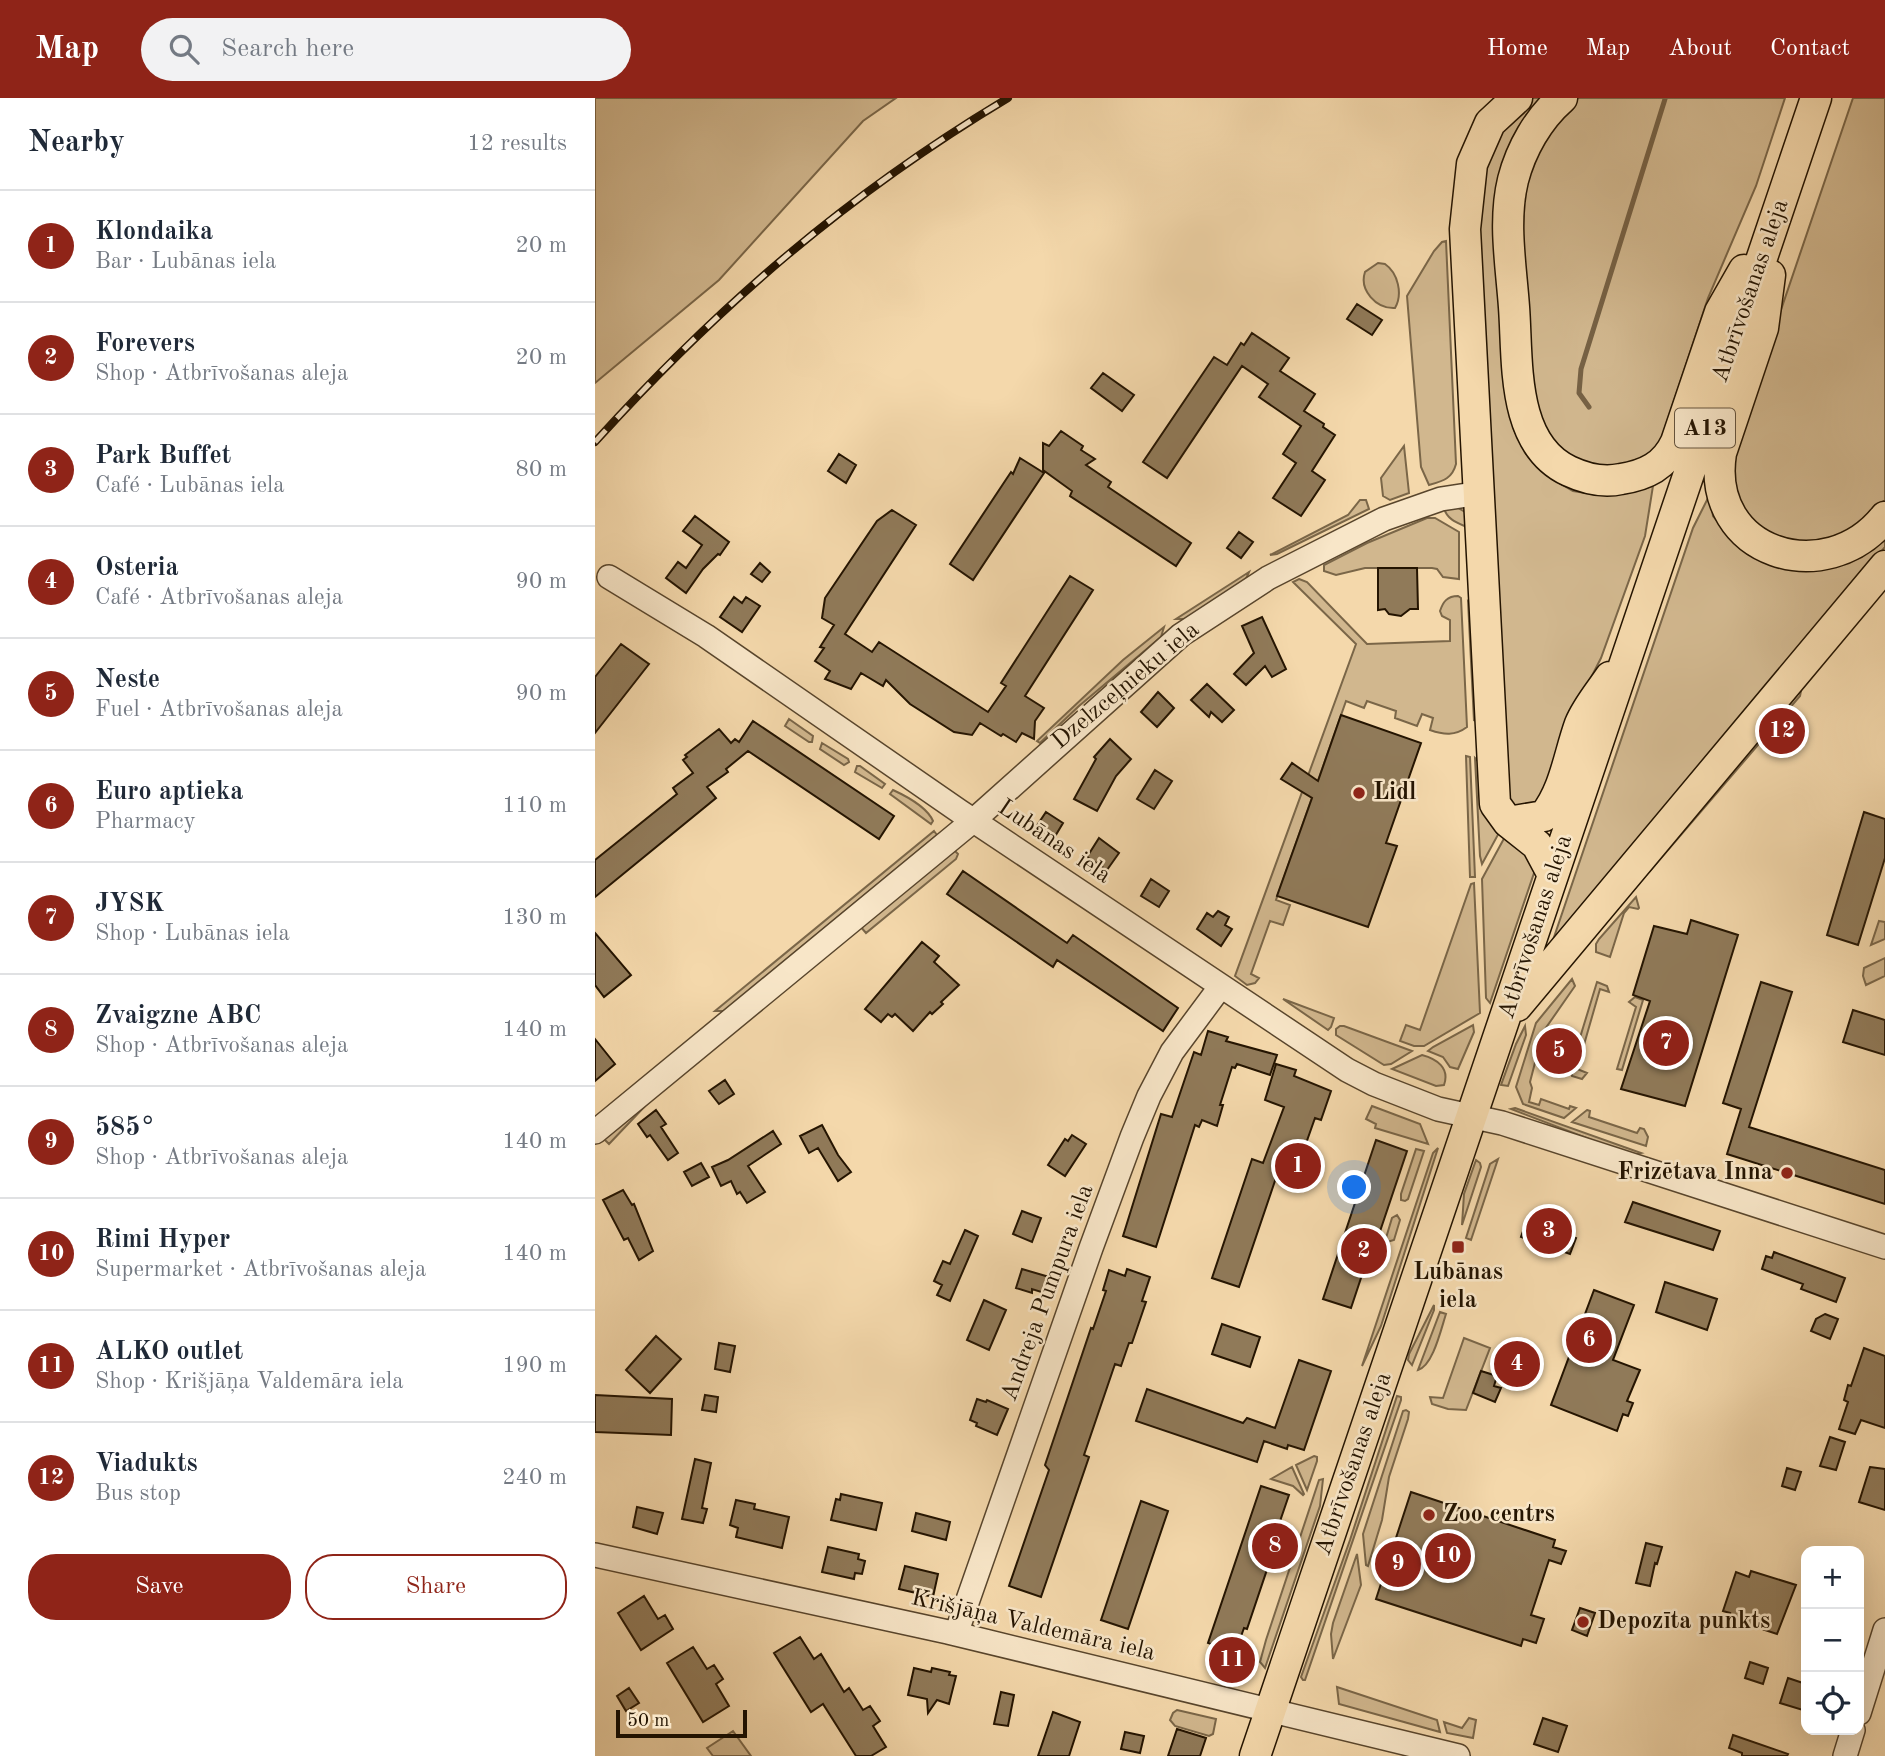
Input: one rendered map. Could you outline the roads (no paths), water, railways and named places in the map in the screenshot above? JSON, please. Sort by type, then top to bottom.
[{"type":"main road","points":[[1517,98],[1490,123],[1472,164],[1465,229],[1493,793],[1495,804],[1508,822],[1537,845],[1553,875]]},
{"type":"main road","points":[[1562,98],[1540,122],[1525,148],[1513,180],[1508,217],[1520,391],[1534,436],[1544,452],[1564,469],[1591,479],[1614,481],[1646,472],[1664,461],[1676,442],[1720,312],[1779,209]]},
{"type":"main road","name":"Atbrīvošanas aleja","points":[[1255,1756],[1815,98]]},
{"type":"main road","points":[[1779,209],[1763,328],[1721,453],[1719,468],[1723,498],[1738,525],[1750,537],[1778,553],[1794,556],[1809,557],[1843,549],[1863,538],[1885,517]]},
{"type":"main road","points":[[1504,1023],[1885,566]]},
{"type":"main road","points":[[1508,822],[1544,816],[1551,808],[1581,723],[1631,648]]},
{"type":"street","name":"Dzelzceļnieku iela","points":[[595,1132],[974,820],[1181,635],[1268,578],[1384,519],[1441,499],[1480,493]]},
{"type":"street","name":"Lubānas iela","points":[[609,577],[706,636],[974,820],[1347,1070],[1374,1084],[1439,1109],[1502,1123],[1885,1247]]},
{"type":"street","name":"Andreja Pumpura iela","points":[[956,1634],[1132,1137],[1172,1052],[1221,986]]},
{"type":"street","name":"Krišjāņa Valdemāra iela","points":[[595,1555],[956,1634],[1458,1756]]},
{"type":"street","points":[[1864,1697],[1885,1630]]},
{"type":"street","points":[[1845,1756],[1851,1735]]},
{"type":"waterway","points":[[1589,407],[1579,393],[1581,369],[1665,99]]},
{"type":"railway","points":[[595,442],[690,344],[788,254],[894,173],[1008,98]]},
{"type":"place","name":"Viadukts","points":[[1782,731]]},
{"type":"place","name":"Lidl","points":[[1359,793]]},
{"type":"place","name":"JYSK","points":[[1666,1043]]},
{"type":"place","name":"Neste","points":[[1559,1051]]},
{"type":"place","name":"Klondaika","points":[[1298,1166]]},
{"type":"place","name":"Frizētava Inna","points":[[1787,1173]]},
{"type":"place","name":"Park Buffet","points":[[1549,1231]]},
{"type":"place","name":"Lubānas iela","points":[[1458,1247]]},
{"type":"place","name":"Forevers","points":[[1364,1251]]},
{"type":"place","name":"Euro aptieka","points":[[1589,1340]]},
{"type":"place","name":"Osteria","points":[[1517,1364]]},
{"type":"place","name":"Zoo centrs","points":[[1429,1515]]},
{"type":"place","name":"Zvaigzne ABC","points":[[1275,1546]]},
{"type":"place","name":"Rimi Hyper","points":[[1448,1556]]},
{"type":"place","name":"585°","points":[[1398,1564]]},
{"type":"place","name":"Depozīta punkts","points":[[1583,1622]]},
{"type":"place","name":"ALKO outlet","points":[[1232,1660]]}]
